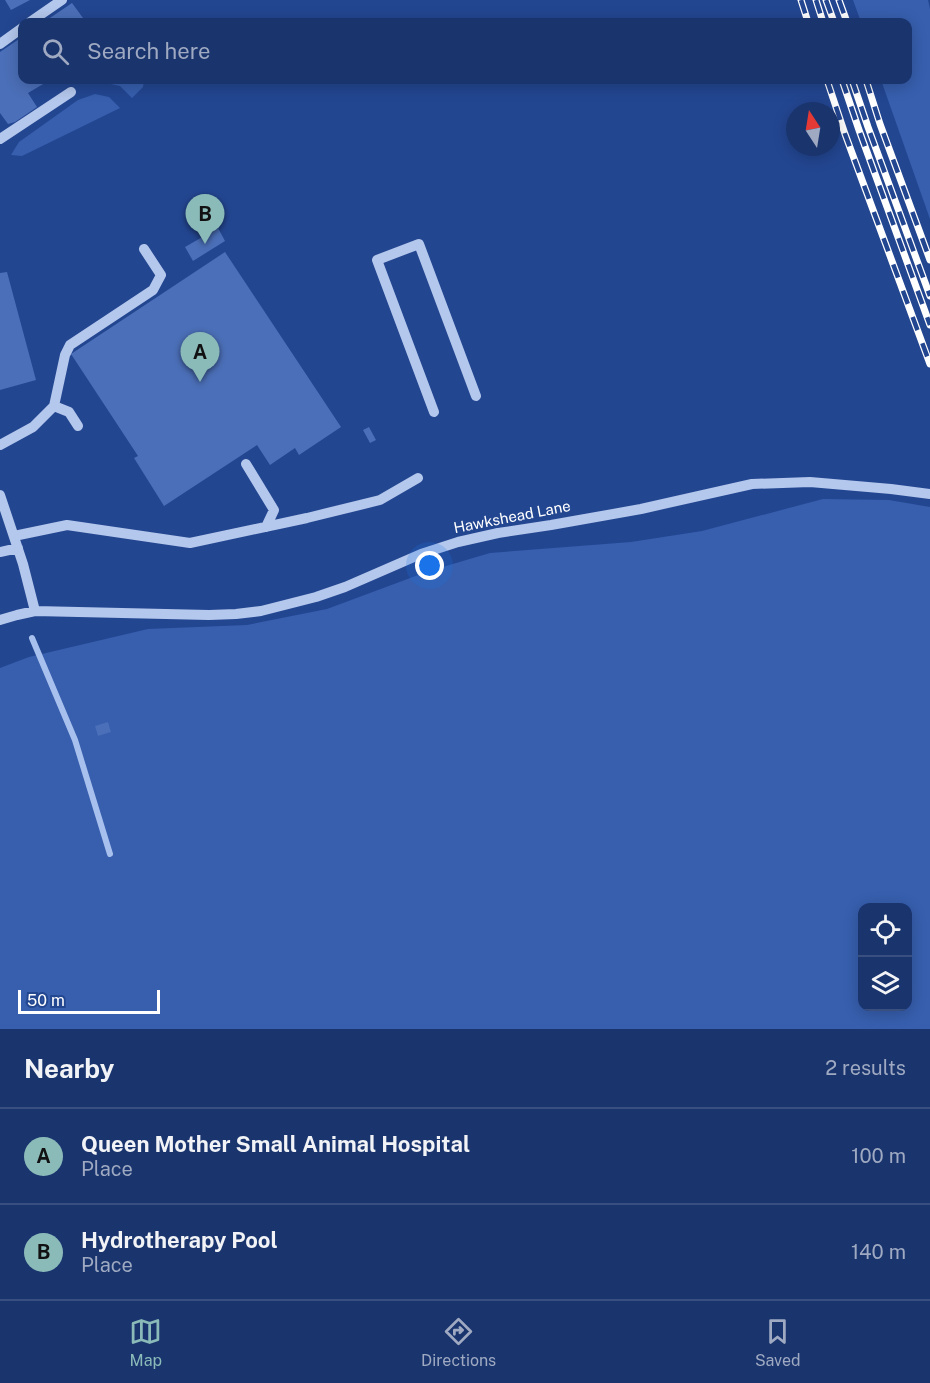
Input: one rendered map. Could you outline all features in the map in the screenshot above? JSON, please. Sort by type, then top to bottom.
[{"type":"street","points":[[36,18],[62,0]]},
{"type":"street","points":[[0,44],[18,31]]},
{"type":"street","points":[[0,139],[71,92]]},
{"type":"street","points":[[434,412],[376,260],[419,244],[476,396]]},
{"type":"street","points":[[0,445],[33,427],[54,406],[64,355],[70,345],[153,290],[161,275],[144,249]]},
{"type":"street","points":[[54,406],[69,412],[78,426]]},
{"type":"street","points":[[246,464],[274,510],[266,527]]},
{"type":"street","points":[[14,536],[84,523],[190,543],[209,534],[266,527],[380,500],[418,478]]},
{"type":"street","name":"Hawkshead Lane","points":[[0,620],[35,611],[209,615],[261,611],[316,597],[421,554],[458,542],[640,509],[752,484],[810,482],[930,494]]},
{"type":"street","points":[[0,495],[18,548],[35,611]]},
{"type":"street","points":[[0,552],[18,548]]},
{"type":"shaded area","points":[[853,0],[928,0],[930,9],[930,219],[882,84],[912,84],[912,18],[860,18]]},
{"type":"shaded area","points":[[110,84],[143,84],[132,98],[120,86]]},
{"type":"shaded area","points":[[95,94],[109,97],[120,108],[22,156],[11,155],[19,142],[78,100]]},
{"type":"shaded area","points":[[823,499],[889,500],[930,507],[930,1029],[0,1029],[0,668],[29,657],[148,629],[247,625],[327,609],[429,571],[490,553],[631,542],[702,531]]},
{"type":"building","points":[[5,0],[30,0],[11,10]]},
{"type":"building","points":[[72,3],[83,18],[50,18]]},
{"type":"building","points":[[18,40],[18,84],[43,84],[28,93],[37,107],[15,122],[8,124],[0,113],[0,52]]},
{"type":"building","points":[[218,228],[225,241],[193,261],[185,247]]},
{"type":"building","points":[[225,252],[341,427],[299,455],[295,448],[270,465],[257,445],[164,506],[134,458],[138,456],[71,354]]},
{"type":"building","points":[[7,272],[36,380],[0,390],[0,273]]},
{"type":"building","points":[[369,427],[376,440],[370,443],[363,430]]},
{"type":"building","points":[[108,722],[111,732],[98,736],[95,726]]},
{"type":"waterway","points":[[32,638],[75,740],[110,854]]},
{"type":"railway","points":[[801,0],[807,18]]},
{"type":"railway","points":[[816,0],[822,18]]},
{"type":"railway","points":[[826,0],[833,18]]},
{"type":"railway","points":[[839,0],[846,18]]},
{"type":"railway","points":[[828,84],[930,364]]},
{"type":"railway","points":[[843,84],[930,325]]},
{"type":"railway","points":[[853,84],[930,296]]},
{"type":"railway","points":[[867,84],[930,260]]},
{"type":"place","name":"Hydrotherapy Pool","points":[[205,244]]},
{"type":"place","name":"Queen Mother Small Animal Hospital","points":[[200,382]]}]
